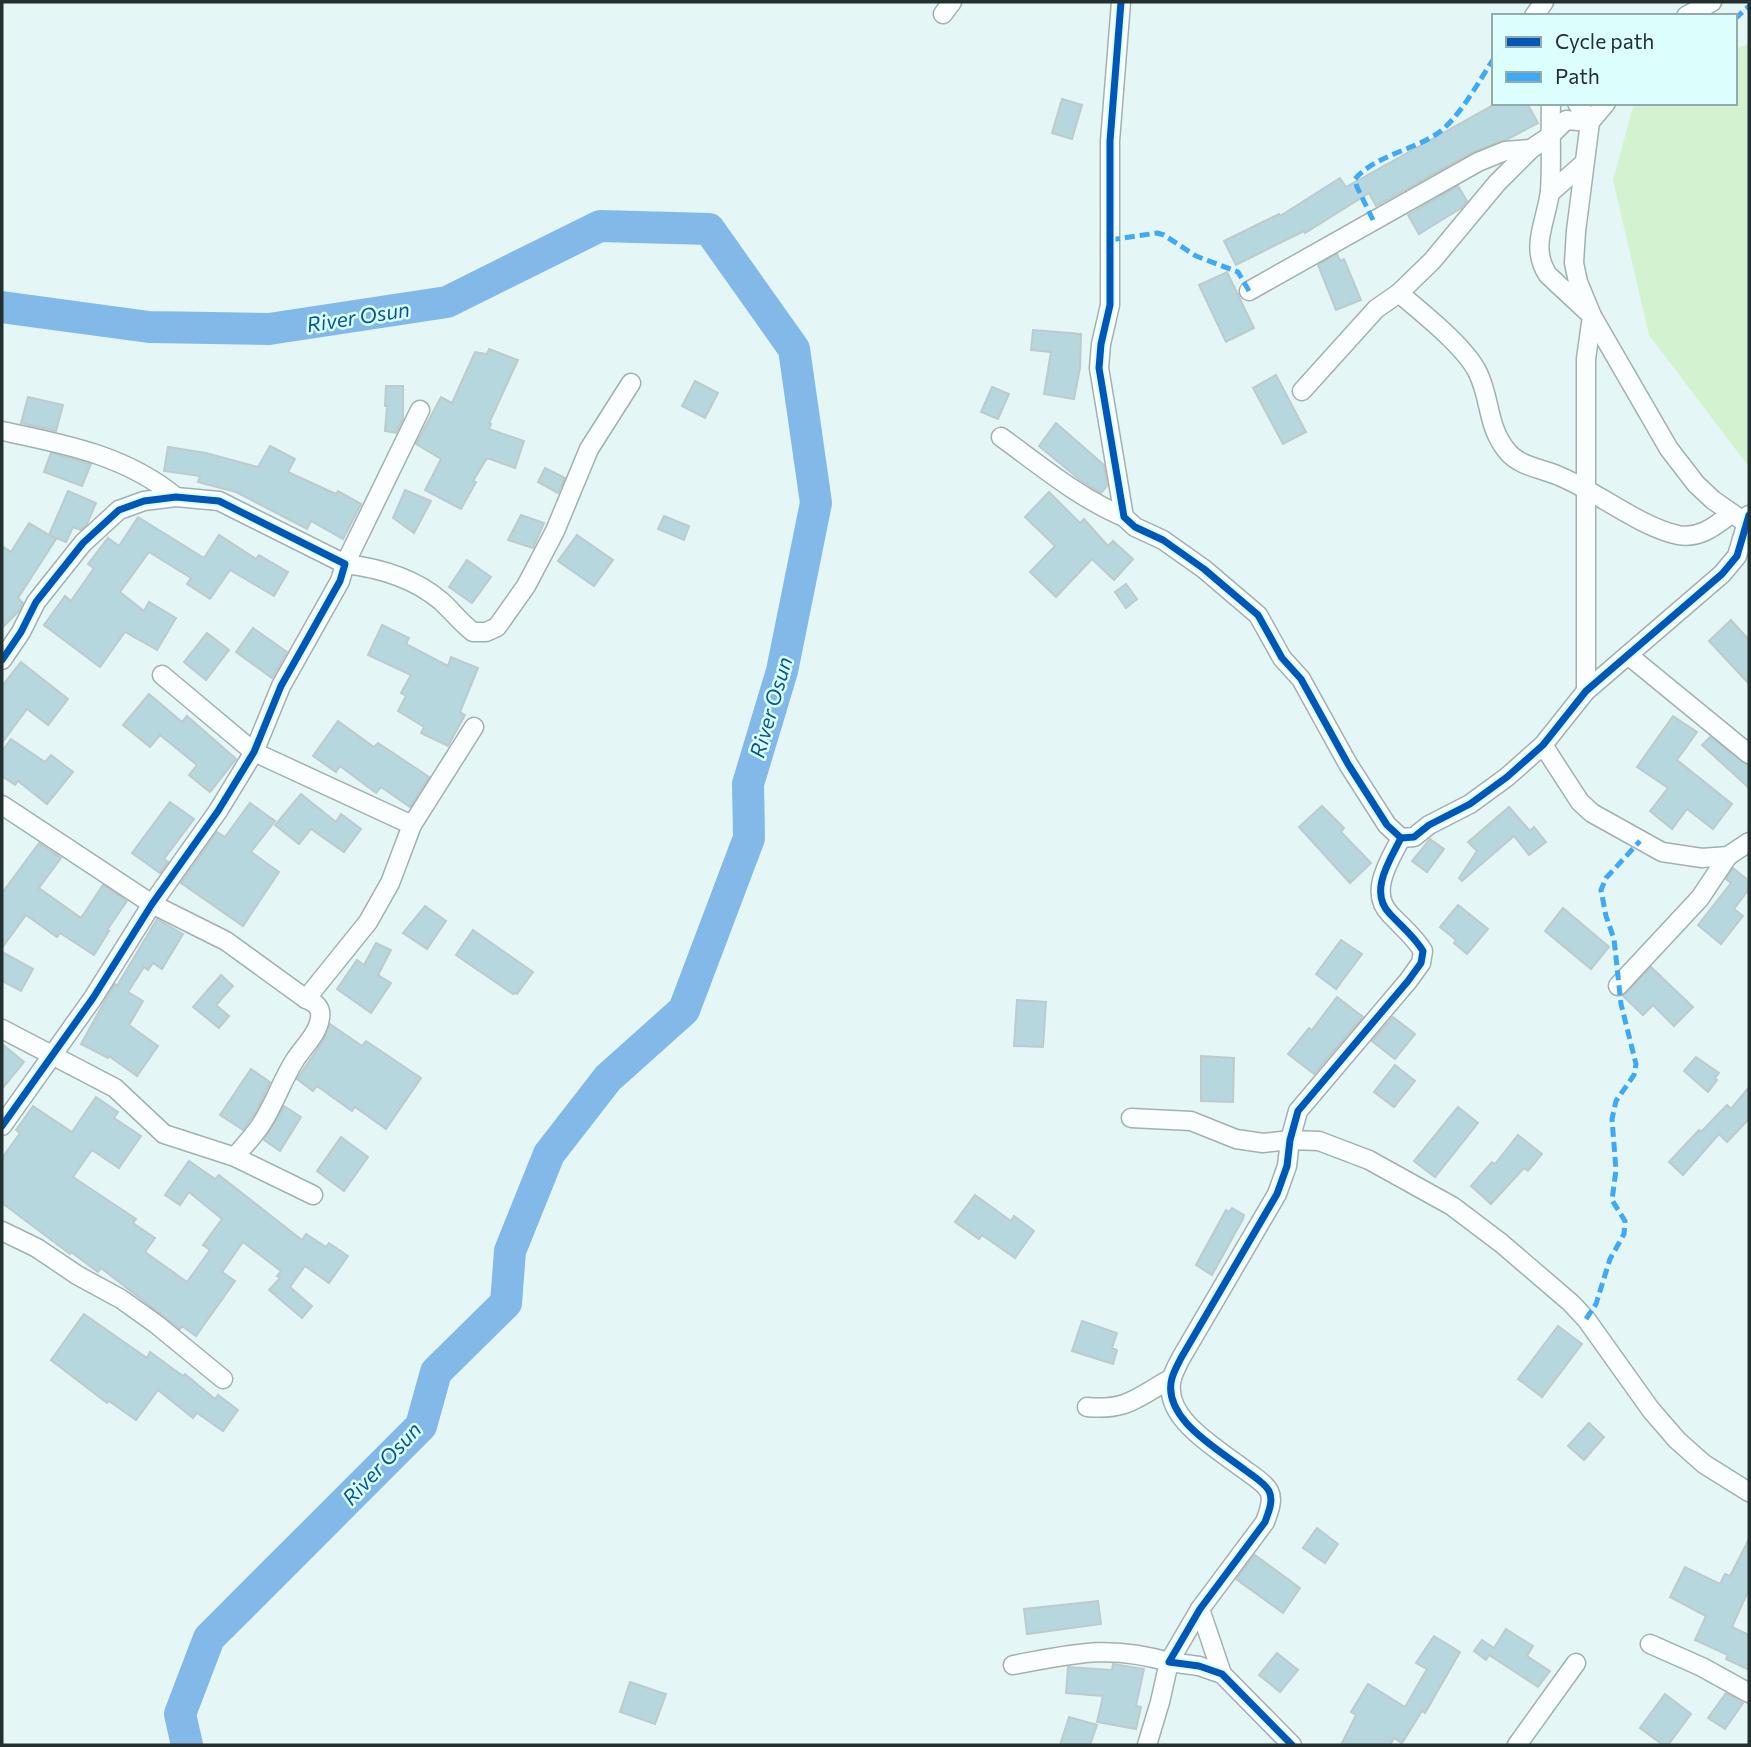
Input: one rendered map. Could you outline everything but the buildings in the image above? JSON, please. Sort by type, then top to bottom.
[{"type":"street","points":[[1121,2],[1110,141],[1110,304],[1099,368],[1124,517]]},
{"type":"street","points":[[1690,14],[1712,2]]},
{"type":"street","points":[[1551,105],[1550,193],[1541,228],[1539,251],[1542,266],[1556,284],[1592,316]]},
{"type":"street","points":[[1578,105],[1590,122]]},
{"type":"street","points":[[1604,105],[1590,122],[1574,263],[1578,282],[1592,316],[1669,449],[1696,484],[1744,519]]},
{"type":"street","points":[[1302,391],[1376,309],[1399,293],[1432,261],[1497,183],[1531,149],[1566,121],[1590,122]]},
{"type":"street","points":[[1249,290],[1478,162],[1506,150],[1531,149]]},
{"type":"street","points":[[1550,193],[1584,163]]},
{"type":"street","points":[[1399,293],[1451,341],[1477,371],[1494,436],[1509,454],[1526,466],[1557,475],[1586,488],[1620,509],[1679,535],[1696,535],[1744,519]]},
{"type":"street","points":[[1586,691],[1586,359],[1592,316]]},
{"type":"street","points":[[2,660],[21,632],[36,602],[60,570],[92,535],[119,510],[144,500],[176,497],[219,501],[345,564],[390,572],[441,601],[472,632],[486,632],[497,626],[526,586],[555,531],[589,449],[631,383]]},
{"type":"street","points":[[2,1126],[93,998],[152,904],[218,811],[254,752],[281,686],[340,581],[345,564],[420,410]]},
{"type":"street","points":[[2,431],[86,449],[156,481],[176,497]]},
{"type":"street","points":[[1001,437],[1082,496],[1163,540],[1204,569],[1258,615],[1282,658],[1301,679],[1348,764],[1388,825],[1401,838],[1414,837],[1429,825],[1470,804],[1507,777],[1543,745],[1586,691],[1722,574],[1737,556],[1743,541],[1744,519]]},
{"type":"street","points":[[1628,655],[1749,754]]},
{"type":"street","points":[[162,676],[254,752],[412,825]]},
{"type":"street","points":[[306,999],[368,922],[390,883],[412,825],[474,727]]},
{"type":"street","points":[[1543,745],[1580,802],[1603,820],[1662,852],[1702,858],[1728,856]]},
{"type":"street","points":[[2,805],[152,904],[226,941],[306,999],[313,1001],[320,1010],[320,1020],[279,1087],[275,1102],[260,1127],[235,1157]]},
{"type":"street","points":[[1147,1745],[1169,1662],[1200,1609],[1265,1522],[1271,1507],[1269,1492],[1185,1423],[1174,1406],[1172,1378],[1277,1194],[1287,1166],[1290,1140],[1298,1111],[1421,963],[1423,951],[1416,938],[1387,911],[1381,897],[1382,875],[1401,838]]},
{"type":"street","points":[[1618,986],[1700,898],[1728,856],[1749,842]]},
{"type":"street","points":[[2,1029],[115,1087],[164,1134],[235,1157],[313,1195]]},
{"type":"street","points":[[1131,1118],[1191,1121],[1236,1139],[1263,1143],[1319,1141],[1369,1160],[1452,1206],[1555,1288],[1586,1319],[1651,1409],[1677,1440],[1704,1464],[1749,1492]]},
{"type":"street","points":[[2,1230],[37,1248],[77,1276],[121,1299],[223,1379]]},
{"type":"street","points":[[1087,1407],[1121,1406],[1136,1401],[1172,1378]]},
{"type":"street","points":[[1200,1609],[1222,1674],[1282,1742]]},
{"type":"street","points":[[1650,1644],[1702,1667],[1749,1693]]},
{"type":"street","points":[[1013,1665],[1112,1650],[1140,1653],[1222,1674]]},
{"type":"street","points":[[1517,1745],[1576,1663]]},
{"type":"green space","points":[[1749,44],[1749,467],[1649,335],[1613,180],[1633,105],[1737,105],[1737,48]]},
{"type":"waterway","name":"River Osun","points":[[2,307],[149,327],[269,329],[447,302],[600,226],[709,229],[794,349],[816,503],[782,671],[748,784],[749,838],[684,1010],[608,1078],[549,1154],[510,1251],[506,1303],[436,1372],[421,1426],[209,1638],[180,1714],[187,1745]]},
{"type":"marked path","points":[[1737,17],[1749,6]]},
{"type":"marked path","points":[[1373,220],[1355,179],[1372,165],[1425,141],[1444,129],[1468,100],[1492,61]]},
{"type":"marked path","points":[[1110,240],[1157,233],[1164,235],[1196,256],[1238,272],[1249,291]]},
{"type":"marked path","points":[[1586,1319],[1596,1304],[1610,1259],[1624,1234],[1625,1221],[1612,1200],[1616,1170],[1612,1119],[1616,1101],[1634,1075],[1636,1064],[1621,1004],[1614,939],[1601,890],[1606,878],[1640,841]]},
{"type":"cycle path","points":[[1121,2],[1110,141],[1110,305],[1101,344],[1099,368],[1124,517],[1135,527],[1163,540],[1204,569],[1258,615],[1282,658],[1301,679],[1348,764],[1387,825],[1401,838],[1414,837],[1429,825],[1470,804],[1507,777],[1543,745],[1586,691],[1722,574],[1737,556],[1749,515]]},
{"type":"cycle path","points":[[2,660],[21,632],[36,602],[83,543],[119,510],[144,501],[176,497],[219,501],[345,564],[340,581],[281,686],[254,752],[218,811],[152,904],[93,998],[2,1126]]},
{"type":"cycle path","points":[[1292,1745],[1222,1674],[1199,1666],[1169,1662],[1200,1609],[1265,1522],[1271,1499],[1269,1491],[1261,1482],[1207,1442],[1183,1419],[1171,1393],[1172,1378],[1277,1194],[1287,1166],[1290,1140],[1298,1111],[1421,963],[1423,951],[1390,914],[1381,896],[1383,876],[1401,838]]}]
